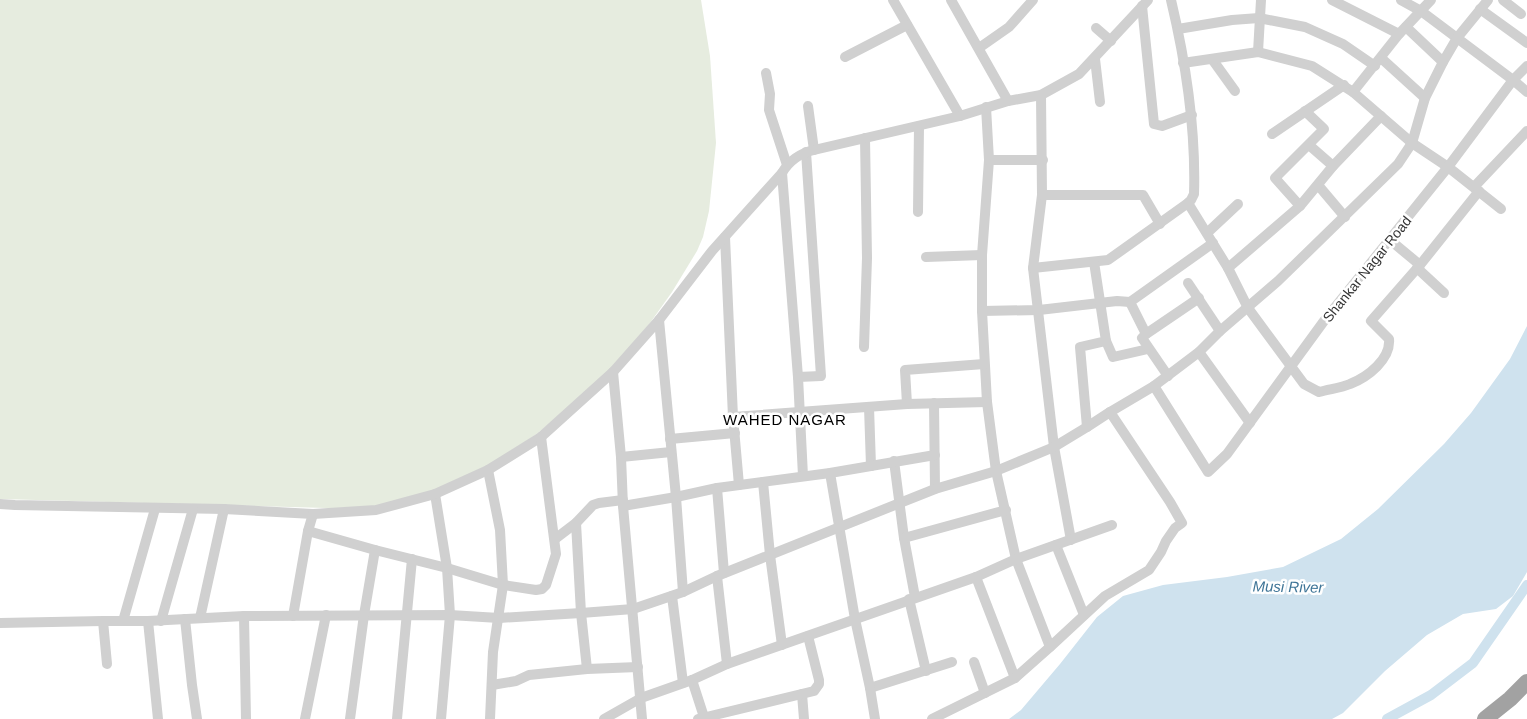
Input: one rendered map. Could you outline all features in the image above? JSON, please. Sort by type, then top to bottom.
[{"type":"highway","points":[[1485,719],[1527,682]]},
{"type":"street","points":[[893,0],[960,116]]},
{"type":"street","points":[[951,0],[1008,101]]},
{"type":"street","points":[[979,48],[1009,27],[1033,0]]},
{"type":"street","points":[[1033,268],[1108,260],[1191,200],[1194,194],[1192,115],[1178,29],[1171,0]]},
{"type":"street","points":[[1258,52],[1261,0]]},
{"type":"street","points":[[1332,0],[1403,31],[1443,62]]},
{"type":"street","points":[[1401,0],[1421,11],[1527,92]]},
{"type":"street","points":[[1353,92],[1431,0]]},
{"type":"street","points":[[0,623],[103,620],[161,621],[244,616],[326,615],[406,616],[450,614],[499,618],[633,609],[683,592],[720,575],[935,489],[996,471],[1054,447],[1154,386],[1199,352],[1220,331],[1278,281],[1398,164],[1412,143],[1424,98],[1443,62],[1457,38],[1488,0]]},
{"type":"street","points":[[1503,0],[1521,14]]},
{"type":"street","points":[[0,504],[155,509],[224,509],[313,514],[376,510],[435,494],[488,470],[541,437],[613,372],[660,320],[712,251],[785,169],[810,151],[960,116],[1008,101],[1041,95],[1079,74],[1095,59],[1145,3]]},
{"type":"street","points":[[1145,3],[1154,124],[1162,126],[1192,115]]},
{"type":"street","points":[[1480,9],[1527,43]]},
{"type":"street","points":[[1178,29],[1232,20],[1259,18],[1305,27],[1344,44],[1378,62],[1424,98]]},
{"type":"street","points":[[845,57],[908,25]]},
{"type":"street","points":[[1096,28],[1111,41]]},
{"type":"street","points":[[1183,63],[1258,52],[1312,66],[1344,85],[1412,143],[1448,167],[1501,209]]},
{"type":"street","points":[[1095,59],[1100,102]]},
{"type":"street","points":[[1212,59],[1235,91]]},
{"type":"street","name":"Shankar Nagar Road","points":[[1154,386],[1208,472],[1226,454],[1324,322],[1448,167],[1513,80],[1527,66]]},
{"type":"street","points":[[766,73],[770,94],[769,110],[785,169],[803,476]]},
{"type":"street","points":[[1272,134],[1344,85]]},
{"type":"street","points":[[1041,95],[1042,195],[1033,268],[1054,447],[1072,540]]},
{"type":"street","points":[[798,377],[821,376],[808,106]]},
{"type":"street","points":[[986,107],[989,160],[982,255],[982,311],[987,402],[996,471],[1016,560],[1050,647]]},
{"type":"street","points":[[1300,206],[1275,178],[1324,129],[1305,110]]},
{"type":"street","points":[[1228,268],[1300,206],[1381,116]]},
{"type":"street","points":[[918,212],[919,126]]},
{"type":"street","points":[[1188,203],[1228,268],[1248,308],[1304,384],[1319,392],[1350,384],[1375,369],[1387,354],[1390,339],[1371,321],[1418,267],[1477,189],[1527,131]]},
{"type":"street","points":[[864,348],[867,258],[865,138]]},
{"type":"street","points":[[1309,145],[1334,166]]},
{"type":"street","points":[[989,160],[1042,160]]},
{"type":"street","points":[[1318,185],[1345,216]]},
{"type":"street","points":[[1042,195],[1143,195],[1160,224]]},
{"type":"street","points":[[1207,233],[1238,204]]},
{"type":"street","points":[[725,237],[739,485]]},
{"type":"street","points":[[1390,240],[1444,293]]},
{"type":"street","points":[[982,311],[1038,310],[1117,301],[1130,302],[1213,243]]},
{"type":"street","points":[[926,257],[982,255]]},
{"type":"street","points":[[1094,262],[1106,340],[1113,357],[1148,349]]},
{"type":"street","points":[[1188,283],[1220,331]]},
{"type":"street","points":[[1168,376],[1142,340],[1143,336],[1199,298]]},
{"type":"street","points":[[1130,302],[1146,334]]},
{"type":"street","points":[[660,320],[683,592]]},
{"type":"street","points":[[1087,428],[1080,347],[1106,340]]},
{"type":"street","points":[[1199,352],[1250,423]]},
{"type":"street","points":[[907,404],[905,370],[984,364]]},
{"type":"street","points":[[613,372],[642,719]]},
{"type":"street","points":[[734,417],[907,404],[987,402]]},
{"type":"street","points":[[934,403],[935,489]]},
{"type":"street","points":[[869,407],[871,466]]},
{"type":"street","points":[[932,719],[1015,678],[1105,596],[1148,570],[1175,528],[1182,523],[1110,412]]},
{"type":"street","points":[[670,439],[735,434]]},
{"type":"street","points":[[308,530],[503,585],[536,590],[542,589],[546,585],[556,554],[541,437]]},
{"type":"street","points":[[621,457],[671,452]]},
{"type":"street","points":[[555,539],[576,523],[594,505],[599,503],[623,503],[676,497],[718,488],[935,455]]},
{"type":"street","points":[[894,461],[912,598],[926,671]]},
{"type":"street","points":[[488,470],[500,530],[503,585],[493,652],[490,719]]},
{"type":"street","points":[[830,472],[855,619],[875,719]]},
{"type":"street","points":[[762,482],[782,645]]},
{"type":"street","points":[[718,488],[720,575],[727,664]]},
{"type":"street","points":[[435,494],[447,568],[450,614],[441,719]]},
{"type":"street","points":[[123,621],[155,509]]},
{"type":"street","points":[[161,621],[192,509]]},
{"type":"street","points":[[200,618],[224,509]]},
{"type":"street","points":[[904,538],[1006,510]]},
{"type":"street","points":[[294,616],[308,530],[313,514]]},
{"type":"street","points":[[576,523],[580,613],[587,669]]},
{"type":"street","points":[[604,719],[641,698],[688,682],[727,664],[976,577],[1056,545],[1112,526]]},
{"type":"street","points":[[1056,545],[1084,615]]},
{"type":"street","points":[[350,719],[375,550]]},
{"type":"street","points":[[397,719],[412,559]]},
{"type":"street","points":[[976,577],[1015,678]]},
{"type":"street","points":[[672,596],[688,682],[701,718],[814,691],[819,684],[808,636]]},
{"type":"street","points":[[305,719],[326,615]]},
{"type":"street","points":[[244,616],[246,719]]},
{"type":"street","points":[[185,619],[192,685],[198,719]]},
{"type":"street","points":[[103,620],[107,664]]},
{"type":"street","points":[[148,621],[158,719]]},
{"type":"street","points":[[870,688],[952,662]]},
{"type":"street","points":[[974,662],[985,692]]},
{"type":"street","points":[[492,685],[516,681],[529,675],[587,669],[638,668]]},
{"type":"street","points":[[802,694],[804,719]]},
{"type":"shaded area","points":[[0,0],[701,0],[710,56],[716,143],[709,211],[703,237],[697,251],[672,292],[650,323],[610,372],[538,433],[498,460],[433,492],[363,509],[0,499]]},
{"type":"water","name":"Musi River","points":[[1527,326],[1527,572],[1513,596],[1496,609],[1463,614],[1427,635],[1385,671],[1343,713],[1332,719],[1009,719],[1021,710],[1097,617],[1123,596],[1163,585],[1227,577],[1283,567],[1341,539],[1378,509],[1444,444],[1471,413],[1510,359]]},
{"type":"waterway","points":[[1387,719],[1431,695],[1473,663],[1527,585]]},
{"type":"district","name":"WAHED NAGAR","points":[[785,420]]}]
